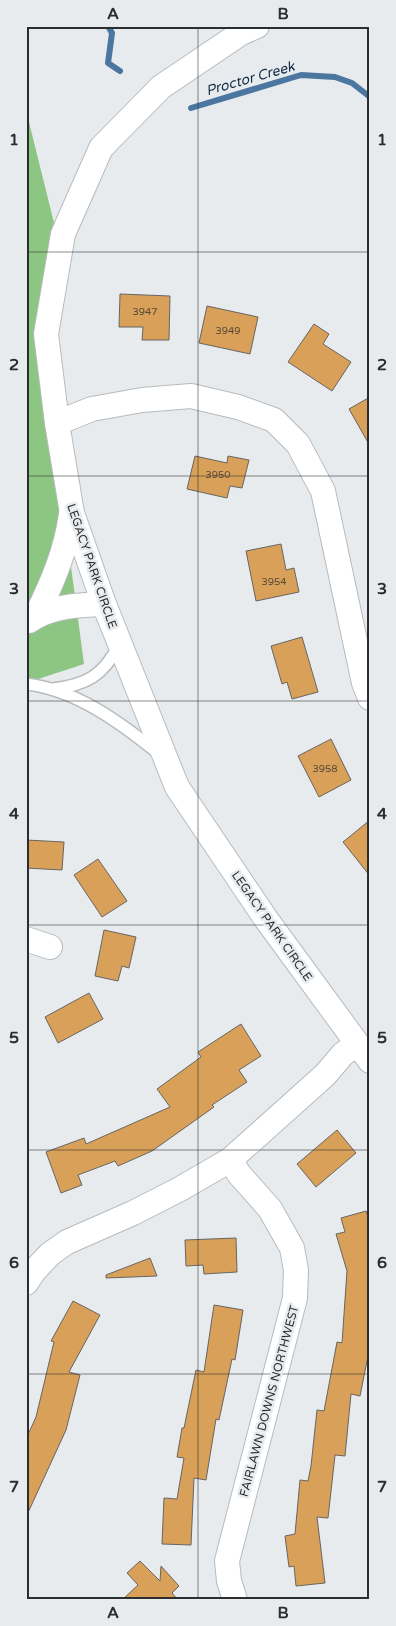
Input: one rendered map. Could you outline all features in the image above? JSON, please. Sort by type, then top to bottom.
[{"type":"street","name":"LEGACY PARK CIRCLE","points":[[257,26],[241,33],[161,87],[101,148],[63,234],[46,334],[57,422],[72,513],[104,604],[177,787],[266,919],[363,1052]]},
{"type":"street","points":[[57,422],[92,409],[142,400],[191,396],[238,407],[274,420],[298,444],[323,491],[362,675],[370,698]]},
{"type":"street","points":[[31,620],[55,576],[68,535],[72,513]]},
{"type":"street","points":[[31,620],[71,605],[104,604]]},
{"type":"street","points":[[26,939],[50,947]]},
{"type":"street","points":[[26,1283],[50,1254],[67,1242],[133,1213],[230,1160],[325,1075],[343,1054],[363,1052]]},
{"type":"street","name":"FAIRLAWN DOWNS NORTHWEST","points":[[230,1160],[238,1174],[270,1209],[292,1248],[296,1270],[295,1298],[227,1561],[235,1600]]},
{"type":"lane","points":[[51,690],[72,687],[89,680],[103,670],[120,644]]},
{"type":"lane","points":[[26,684],[41,685],[80,701],[123,725],[166,759]]},
{"type":"green space","points":[[26,110],[58,239],[50,409],[84,664],[26,683]]},
{"type":"building","points":[[120,294],[170,296],[169,340],[142,340],[143,327],[119,327]]},
{"type":"building","points":[[207,306],[258,317],[250,354],[199,343]]},
{"type":"building","points":[[314,324],[329,334],[323,344],[351,362],[332,391],[288,362]]},
{"type":"building","points":[[370,397],[370,446],[349,409]]},
{"type":"building","points":[[195,456],[227,463],[228,456],[249,460],[242,488],[230,486],[227,498],[187,489]]},
{"type":"building","points":[[281,544],[286,570],[294,568],[299,592],[256,601],[246,551]]},
{"type":"building","points":[[302,637],[318,692],[292,699],[287,682],[282,684],[271,646]]},
{"type":"building","points":[[331,739],[351,780],[319,797],[298,756]]},
{"type":"building","points":[[370,820],[370,876],[343,842]]},
{"type":"building","points":[[26,840],[64,842],[62,870],[26,868]]},
{"type":"building","points":[[98,859],[127,901],[102,917],[74,875]]},
{"type":"building","points":[[104,930],[136,937],[129,968],[122,966],[118,981],[95,976]]},
{"type":"building","points":[[89,993],[103,1019],[58,1043],[45,1017]]},
{"type":"building","points":[[241,1024],[261,1056],[239,1070],[247,1082],[212,1105],[214,1107],[152,1151],[118,1166],[115,1161],[78,1175],[82,1185],[61,1193],[46,1152],[84,1138],[86,1144],[170,1107],[157,1089],[201,1057],[198,1052]]},
{"type":"building","points":[[337,1130],[356,1153],[316,1187],[297,1164]]},
{"type":"building","points":[[366,1211],[370,1223],[370,1346],[360,1396],[351,1394],[345,1456],[335,1455],[328,1518],[317,1517],[325,1583],[296,1586],[294,1566],[289,1567],[285,1536],[295,1534],[300,1480],[308,1481],[317,1410],[324,1411],[337,1342],[342,1343],[347,1271],[336,1234],[345,1232],[341,1218]]},
{"type":"building","points":[[236,1238],[237,1272],[204,1274],[203,1265],[186,1266],[185,1240]]},
{"type":"building","points":[[150,1258],[157,1276],[106,1278],[106,1275]]},
{"type":"building","points":[[73,1301],[100,1315],[69,1372],[80,1375],[66,1430],[26,1517],[26,1439],[36,1417],[54,1342],[51,1341]]},
{"type":"building","points":[[214,1305],[243,1310],[235,1360],[232,1359],[219,1420],[216,1419],[206,1480],[194,1478],[191,1545],[162,1544],[164,1498],[177,1499],[184,1458],[177,1457],[182,1428],[184,1428],[196,1370],[204,1372]]},
{"type":"building","points":[[140,1561],[160,1581],[161,1566],[179,1586],[172,1593],[178,1600],[122,1600],[138,1585],[127,1573]]},
{"type":"waterway","name":"Proctor Creek","points":[[108,26],[112,33],[108,63],[120,71]]},
{"type":"waterway","name":"Proctor Creek","points":[[191,108],[301,75],[335,77],[352,83],[370,97]]}]
